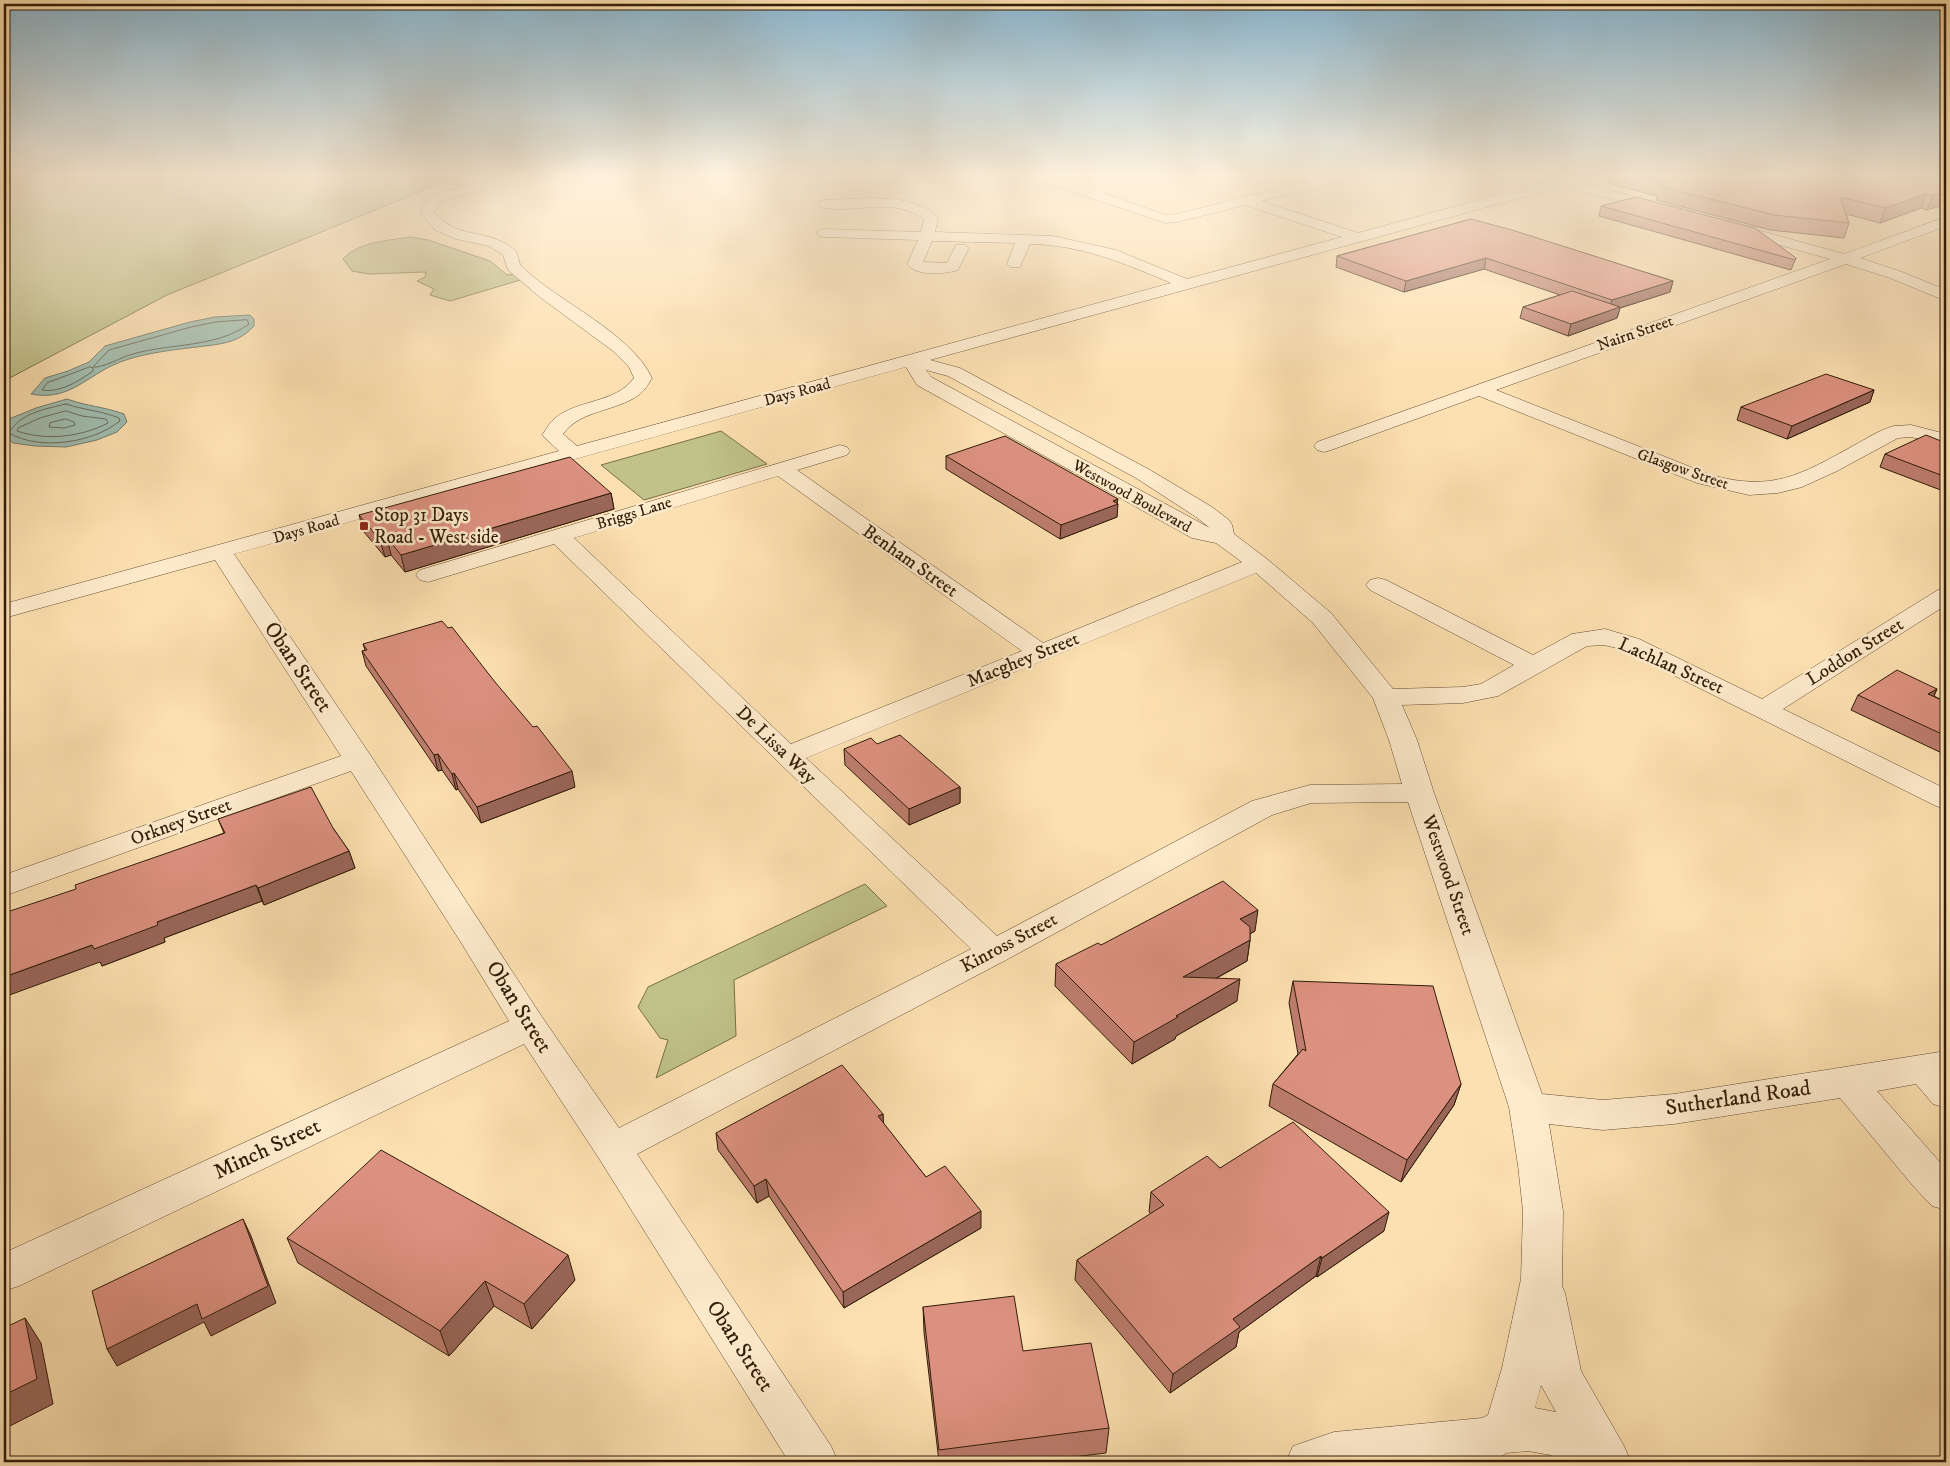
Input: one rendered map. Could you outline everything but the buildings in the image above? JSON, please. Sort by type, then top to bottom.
[{"type":"street","points":[[491,242],[510,253],[513,267],[619,347],[637,365],[643,378],[640,386],[629,394],[566,420],[556,428],[552,435],[574,454]]},
{"type":"street","points":[[924,242],[915,264],[917,266],[939,269],[953,267],[961,248]]},
{"type":"street","points":[[1014,264],[1023,242]]},
{"type":"street","points":[[1064,242],[1111,253],[1186,284]]},
{"type":"street","name":"Days Road","points":[[4,611],[1337,242]]},
{"type":"street","points":[[1788,242],[1847,258],[1896,275],[1946,296]]},
{"type":"street","name":"Nairn Street","points":[[1324,446],[1889,242]]},
{"type":"street","name":"Westwood Boulevard","points":[[912,360],[954,372],[1143,474],[1204,512],[1221,525],[1223,537],[1200,533],[924,380],[912,360]]},
{"type":"street","name":"Glasgow Street","points":[[1478,389],[1704,480],[1740,488],[1766,489],[1791,484],[1894,432],[1911,432],[1946,440]]},
{"type":"street","points":[[961,401],[979,394],[993,393]]},
{"type":"street","name":"Briggs Lane","points":[[428,574],[840,451]]},
{"type":"street","name":"Benham Street","points":[[780,468],[1040,653]]},
{"type":"street","name":"De Lissa Way","points":[[559,536],[994,952]]},
{"type":"street","name":"Westwood Street","points":[[1223,537],[1259,564],[1322,618],[1386,697],[1403,740],[1419,793],[1528,1107],[1543,1211],[1542,1279],[1524,1368],[1484,1444]]},
{"type":"street","name":"Oban Street","points":[[221,552],[359,759],[530,1026],[613,1149],[814,1462]]},
{"type":"street","name":"Macghey Street","points":[[787,756],[1259,564]]},
{"type":"street","points":[[1378,585],[1533,665]]},
{"type":"street","name":"Loddon Street","points":[[1764,709],[1946,595]]},
{"type":"street","name":"Lachlan Street","points":[[1386,697],[1463,696],[1489,690],[1581,639],[1604,637],[1630,644],[1946,800]]},
{"type":"street","name":"Orkney Street","points":[[4,886],[359,759]]},
{"type":"street","name":"Kinross Street","points":[[613,1149],[994,952],[1262,808],[1310,794],[1419,793]]},
{"type":"street","name":"Minch Street","points":[[4,1272],[530,1026]]},
{"type":"street","name":"Sutherland Road","points":[[1528,1107],[1602,1115],[1674,1108],[1848,1082],[1939,1076]]},
{"type":"street","points":[[1848,1082],[1928,1176],[1946,1194]]},
{"type":"street","name":"Westwood Street","points":[[1542,1279],[1560,1377],[1608,1462]]},
{"type":"street","points":[[1309,1462],[1334,1455],[1484,1444],[1533,1429],[1562,1436],[1590,1452],[1601,1462]]},
{"type":"green space","points":[[4,242],[296,242],[167,295],[4,381]]},
{"type":"green space","points":[[378,242],[435,242],[490,261],[507,275],[522,274],[527,278],[450,301],[430,295],[434,289],[417,281],[425,277],[426,272],[369,274],[352,271],[343,259],[349,253],[366,245]]},
{"type":"green space","points":[[721,431],[767,464],[644,500],[601,465]]},
{"type":"green space","points":[[865,884],[887,906],[734,980],[736,1036],[656,1078],[668,1040],[660,1038],[638,1007],[648,987]]},
{"type":"water","points":[[250,315],[254,319],[254,326],[245,334],[232,341],[131,358],[111,366],[64,392],[54,395],[31,394],[45,378],[89,362],[105,346],[190,322],[215,317]]},
{"type":"water","points":[[67,399],[124,414],[127,422],[117,432],[97,440],[66,447],[13,443],[4,435],[9,419],[36,408]]},
{"type":"place","name":"Stop 31 Days Road - West side","points":[[364,526]]}]
